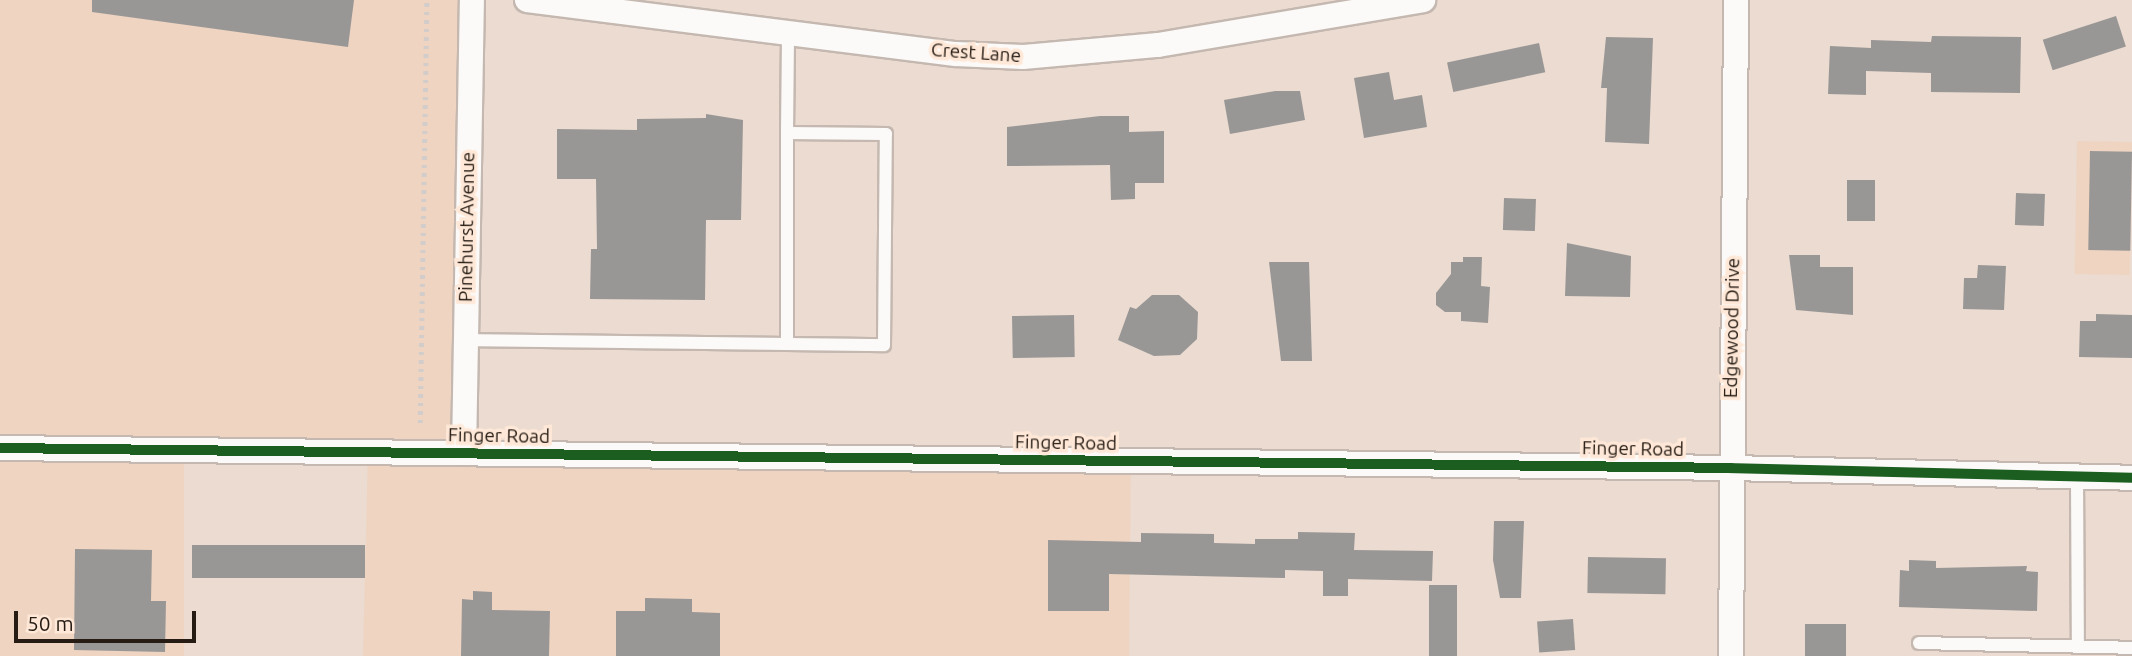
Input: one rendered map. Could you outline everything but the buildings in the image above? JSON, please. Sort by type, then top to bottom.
[{"type":"street","name":"Pinehurst Avenue","points":[[464,453],[471,0]]},
{"type":"street","name":"Crest Lane","points":[[527,0],[956,54],[1091,54],[1379,4],[1423,0]]},
{"type":"street","name":"Edgewood Drive","points":[[1731,656],[1736,0]]},
{"type":"street","name":"Finger Road","points":[[0,448],[1731,468],[2132,478]]},
{"type":"lane","points":[[786,344],[788,33]]},
{"type":"lane","points":[[465,340],[884,345],[886,134],[787,133]]},
{"type":"lane","points":[[2077,476],[2078,647]]},
{"type":"lane","points":[[1919,643],[2132,648]]},
{"type":"path","points":[[420,423],[427,0]]},
{"type":"shaded area","points":[[0,0],[472,0],[464,453],[1131,461],[1129,656],[363,656],[368,452],[184,450],[184,656],[0,656]]},
{"type":"shaded area","points":[[2077,141],[2132,142],[2130,275],[2075,274]]},
{"type":"cycle path","points":[[0,448],[1731,468],[2132,478]]}]
